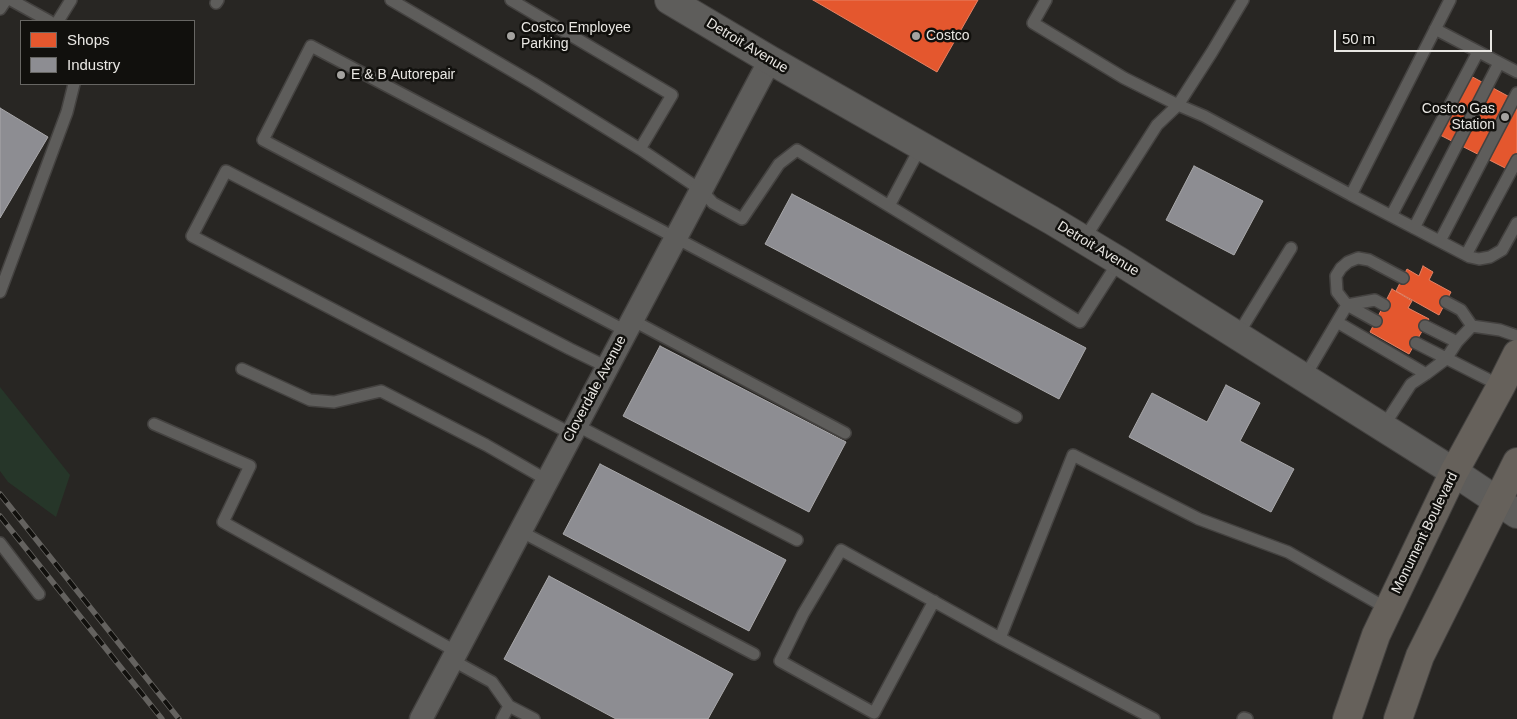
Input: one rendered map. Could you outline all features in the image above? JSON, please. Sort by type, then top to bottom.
[{"type":"main road","name":"Monument Boulevard","points":[[1347,719],[1376,635],[1454,472],[1502,386],[1517,354]]},
{"type":"main road","points":[[1398,719],[1420,656],[1507,507],[1517,462]]},
{"type":"street","name":"Detroit Avenue","points":[[669,0],[1119,261],[1507,507]]},
{"type":"street","name":"Cloverdale Avenue","points":[[421,719],[770,60]]},
{"type":"lane","points":[[0,9],[6,0]]},
{"type":"lane","points":[[11,0],[47,20]]},
{"type":"lane","points":[[59,20],[71,0]]},
{"type":"lane","points":[[391,0],[533,83],[640,149],[701,190],[713,203],[742,219],[779,164],[797,150],[1080,322],[1119,261]]},
{"type":"lane","points":[[511,0],[672,95],[640,149]]},
{"type":"lane","points":[[1046,0],[1033,22],[1124,78],[1204,116],[1466,255],[1479,259],[1490,257],[1502,250],[1517,223]]},
{"type":"lane","points":[[1083,240],[1157,125],[1178,105],[1243,0]]},
{"type":"lane","points":[[1351,195],[1450,0]]},
{"type":"lane","points":[[1435,29],[1517,72]]},
{"type":"lane","points":[[846,433],[629,326],[264,140],[311,46],[1016,417]]},
{"type":"lane","points":[[1391,216],[1478,52]]},
{"type":"lane","points":[[1414,228],[1499,63]]},
{"type":"lane","points":[[0,292],[67,112],[74,85]]},
{"type":"lane","points":[[1440,242],[1517,93]]},
{"type":"lane","points":[[889,206],[921,146]]},
{"type":"lane","points":[[1466,255],[1517,160]]},
{"type":"lane","points":[[607,367],[226,171],[192,236],[797,540]]},
{"type":"lane","points":[[1237,336],[1291,248]]},
{"type":"lane","points":[[1376,321],[1347,305],[1337,292],[1336,276],[1341,268],[1348,262],[1358,258],[1369,260],[1403,278]]},
{"type":"lane","points":[[1304,378],[1347,305],[1375,300],[1384,305]]},
{"type":"lane","points":[[1446,302],[1461,310],[1472,326],[1500,330],[1517,336]]},
{"type":"lane","points":[[1337,322],[1426,374]]},
{"type":"lane","points":[[1425,326],[1457,342]]},
{"type":"lane","points":[[1382,428],[1411,384],[1446,359],[1457,342],[1472,326]]},
{"type":"lane","points":[[1416,342],[1502,386]]},
{"type":"lane","points":[[242,369],[310,400],[334,402],[380,391],[547,480]]},
{"type":"lane","points":[[154,424],[250,466],[223,522],[455,656],[492,682],[509,706],[534,719]]},
{"type":"lane","points":[[1000,638],[1073,455],[1199,519],[1288,552],[1389,609]]},
{"type":"lane","points":[[520,532],[754,654]]},
{"type":"lane","points":[[0,543],[40,594]]},
{"type":"lane","points":[[934,601],[874,713],[780,661],[803,614],[841,550],[934,601],[1000,638],[1154,719]]},
{"type":"lane","points":[[502,719],[509,706]]},
{"type":"lane","points":[[1243,719],[1247,719]]},
{"type":"green space","points":[[0,387],[70,475],[56,517],[8,482],[0,471]]},
{"type":"building: Shops","name":"Costco","points":[[813,0],[978,0],[937,72]]},
{"type":"building: Shops","points":[[1467,74],[1517,101],[1517,174],[1436,133]]},
{"type":"building: Shops","points":[[1423,266],[1433,272],[1429,280],[1451,292],[1439,315],[1396,291],[1407,269],[1419,276]]},
{"type":"building: Shops","points":[[1392,289],[1412,301],[1408,308],[1429,319],[1409,354],[1370,332]]},
{"type":"building: Industry","points":[[0,108],[48,137],[0,218]]},
{"type":"building: Industry","points":[[1194,166],[1263,201],[1234,255],[1166,220]]},
{"type":"building: Industry","points":[[792,194],[1086,348],[1059,399],[765,244]]},
{"type":"building: Industry","points":[[660,346],[846,442],[809,512],[623,416]]},
{"type":"building: Industry","points":[[1226,385],[1260,403],[1240,441],[1294,469],[1271,512],[1129,437],[1152,393],[1207,422]]},
{"type":"building: Industry","points":[[600,464],[786,560],[749,631],[563,534]]},
{"type":"building: Industry","points":[[549,576],[733,674],[708,719],[616,719],[504,659]]},
{"type":"railway","points":[[0,494],[179,719]]},
{"type":"railway","points":[[0,516],[162,719]]},
{"type":"place","name":"Costco Employee Parking","points":[[511,36]]},
{"type":"place","name":"Costco","points":[[916,36]]},
{"type":"place","name":"E & B Autorepair","points":[[341,75]]},
{"type":"place","name":"Costco Gas Station","points":[[1505,117]]}]
